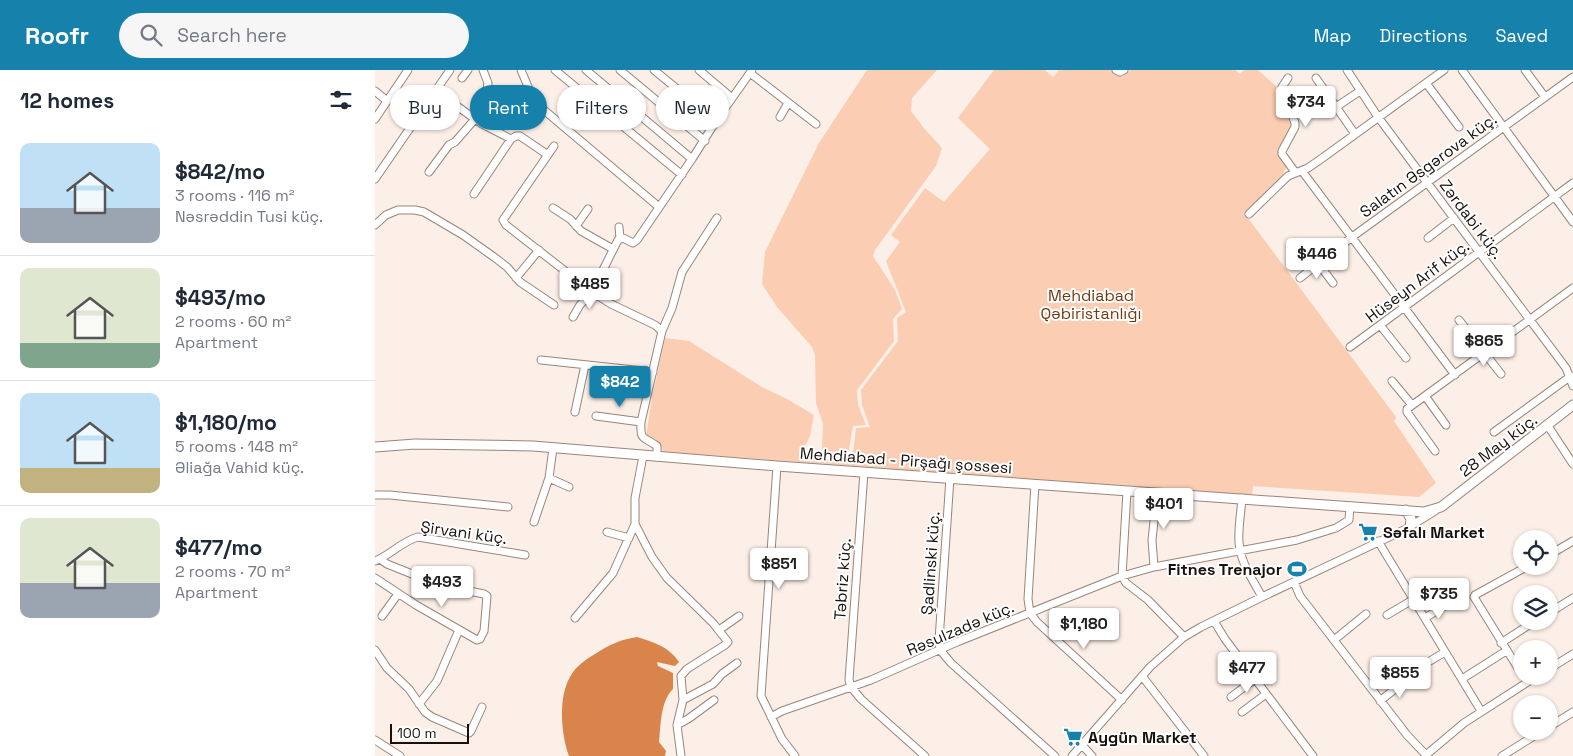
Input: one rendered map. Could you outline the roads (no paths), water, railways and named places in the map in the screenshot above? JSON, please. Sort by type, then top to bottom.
[{"type":"main road","name":"28 May küç.","points":[[1438,508],[1573,406]]},
{"type":"main road","name":"Mehdiabad - Pirşağı şossesi","points":[[375,447],[409,444],[447,444],[553,448],[777,466],[1406,510],[1421,515],[1438,508]]},
{"type":"main road","points":[[1406,510],[1411,519],[1410,527]]},
{"type":"street","points":[[375,117],[409,70]]},
{"type":"street","points":[[439,85],[450,70]]},
{"type":"street","points":[[462,78],[468,70]]},
{"type":"street","points":[[483,70],[488,85]]},
{"type":"street","points":[[521,70],[534,101],[538,105],[659,207]]},
{"type":"street","points":[[555,70],[682,175]]},
{"type":"street","points":[[586,70],[692,160]]},
{"type":"street","points":[[620,70],[705,141]]},
{"type":"street","points":[[655,70],[673,85]]},
{"type":"street","points":[[699,70],[732,98]]},
{"type":"street","points":[[1116,70],[1120,72],[1124,70]]},
{"type":"street","name":"Zərdabi küç.","points":[[1347,70],[1379,117],[1566,368],[1571,376],[1573,386]]},
{"type":"street","points":[[1249,214],[1288,176],[1321,159],[1444,70]]},
{"type":"street","points":[[1462,70],[1573,222]]},
{"type":"street","points":[[1525,70],[1545,97]]},
{"type":"street","points":[[729,102],[751,72],[815,124]]},
{"type":"street","name":"Salatın Əsgərova küç.","points":[[1300,278],[1352,237],[1573,77]]},
{"type":"street","points":[[1288,78],[1283,87],[1295,127],[1282,154],[1352,237],[1455,375]]},
{"type":"street","points":[[1316,78],[1355,134]]},
{"type":"street","points":[[1426,83],[1459,127]]},
{"type":"street","points":[[375,90],[387,101]]},
{"type":"street","points":[[1336,107],[1360,91]]},
{"type":"street","points":[[780,117],[788,103]]},
{"type":"street","points":[[429,172],[449,145],[455,142],[470,125]]},
{"type":"street","points":[[375,179],[408,130]]},
{"type":"street","points":[[495,130],[511,139]]},
{"type":"street","points":[[620,238],[635,242],[711,130]]},
{"type":"street","points":[[474,194],[511,139],[516,136],[520,136],[548,155]]},
{"type":"street","points":[[554,146],[503,220],[506,225],[592,292],[611,304],[655,325],[662,331]]},
{"type":"street","name":"Hüseyn Arif küç.","points":[[1350,347],[1573,183]]},
{"type":"street","points":[[553,208],[570,219],[581,231],[613,249]]},
{"type":"street","points":[[576,226],[588,209]]},
{"type":"street","points":[[375,225],[386,215],[398,210],[424,212],[463,235],[494,257],[517,278],[554,305]]},
{"type":"street","points":[[657,457],[657,446],[641,436],[641,422],[662,331],[672,308],[682,272],[717,218]]},
{"type":"street","points":[[1428,238],[1454,218]]},
{"type":"street","points":[[573,317],[580,305],[592,292],[620,238],[619,226]]},
{"type":"street","points":[[517,278],[539,250]]},
{"type":"street","points":[[1318,263],[1333,283]]},
{"type":"street","points":[[1435,451],[1407,412],[1407,409],[1573,288]]},
{"type":"street","points":[[1459,320],[1501,374]]},
{"type":"street","points":[[1380,325],[1406,358]]},
{"type":"street","points":[[541,360],[653,372]]},
{"type":"street","points":[[575,412],[585,365]]},
{"type":"street","points":[[1494,432],[1571,376]]},
{"type":"street","points":[[1393,381],[1412,405]]},
{"type":"street","points":[[1425,396],[1446,425]]},
{"type":"street","points":[[596,416],[641,422]]},
{"type":"street","points":[[1548,426],[1573,464]]},
{"type":"street","points":[[534,522],[549,478],[553,448]]},
{"type":"street","points":[[575,618],[613,573],[635,524],[635,498],[643,456]]},
{"type":"street","points":[[777,466],[761,696],[782,739],[795,756]]},
{"type":"street","name":"Təbriz küç.","points":[[851,687],[849,670],[864,472]]},
{"type":"street","points":[[549,478],[569,487]]},
{"type":"street","name":"Şadlinski küç.","points":[[941,650],[939,640],[950,478]]},
{"type":"street","points":[[1035,484],[1028,598],[1030,613],[1037,622],[1122,700]]},
{"type":"street","points":[[1127,491],[1122,576],[1126,583],[1148,600],[1184,637]]},
{"type":"street","points":[[1154,566],[1152,540],[1157,493]]},
{"type":"street","points":[[375,495],[390,494],[509,508]]},
{"type":"street","points":[[1242,498],[1240,551],[1262,597]]},
{"type":"street","name":"Rəsulzadə küç.","points":[[771,717],[851,687],[964,639],[1122,576],[1154,566],[1277,544],[1336,528],[1349,520],[1350,506]]},
{"type":"street","points":[[1072,756],[1142,676],[1184,637],[1214,620],[1410,527],[1421,515]]},
{"type":"street","points":[[635,524],[652,557],[667,578],[719,630],[728,642],[681,676],[683,700],[677,725],[681,756]]},
{"type":"street","points":[[607,532],[629,538]]},
{"type":"street","name":"Şirvani küç.","points":[[378,560],[411,539],[419,537],[525,555]]},
{"type":"street","points":[[1378,541],[1481,712]]},
{"type":"street","points":[[1558,550],[1573,541]]},
{"type":"street","points":[[378,560],[417,576]]},
{"type":"street","points":[[1513,574],[1474,597],[1513,661]]},
{"type":"street","points":[[375,578],[398,594],[477,640],[483,636],[487,596],[464,590]]},
{"type":"street","points":[[1294,582],[1300,596],[1380,701],[1415,745],[1427,756],[1451,734],[1518,685]]},
{"type":"street","points":[[382,616],[398,594]]},
{"type":"street","points":[[1558,607],[1573,598]]},
{"type":"street","points":[[1387,614],[1414,599]]},
{"type":"street","points":[[1425,618],[1451,602]]},
{"type":"street","points":[[1334,640],[1367,614]]},
{"type":"street","points":[[719,630],[739,616]]},
{"type":"street","points":[[1214,620],[1225,640],[1313,756]]},
{"type":"street","points":[[419,704],[437,681],[459,630]]},
{"type":"street","points":[[1501,642],[1520,630]]},
{"type":"street","points":[[375,650],[387,668],[409,690],[425,712],[432,717],[469,732],[482,707]]},
{"type":"street","points":[[941,650],[951,663],[1055,756]]},
{"type":"street","points":[[1462,679],[1506,651]]},
{"type":"street","points":[[1430,661],[1445,652]]},
{"type":"street","points":[[1558,663],[1573,654]]},
{"type":"street","points":[[683,700],[713,684],[722,674],[737,663]]},
{"type":"street","points":[[1142,676],[1204,756]]},
{"type":"street","points":[[1231,697],[1255,679]]},
{"type":"street","points":[[1380,701],[1407,680]]},
{"type":"street","points":[[851,687],[861,699],[925,756]]},
{"type":"street","points":[[1242,712],[1266,694]]},
{"type":"street","points":[[677,725],[714,700]]},
{"type":"street","points":[[1558,721],[1573,712]]},
{"type":"street","points":[[375,740],[400,756]]},
{"type":"street","points":[[1502,756],[1528,740]]},
{"type":"street","points":[[1082,745],[1091,756]]},
{"type":"place","name":"Səfalı Market","points":[[1368,532]]},
{"type":"place","name":"Fitnes Trenajor","points":[[1297,569]]},
{"type":"place","name":"Aygün Market","points":[[1073,737]]},
{"type":"park label","name":"Mehdiabad Qəbiristanlığı","points":[[1091,304]]}]
